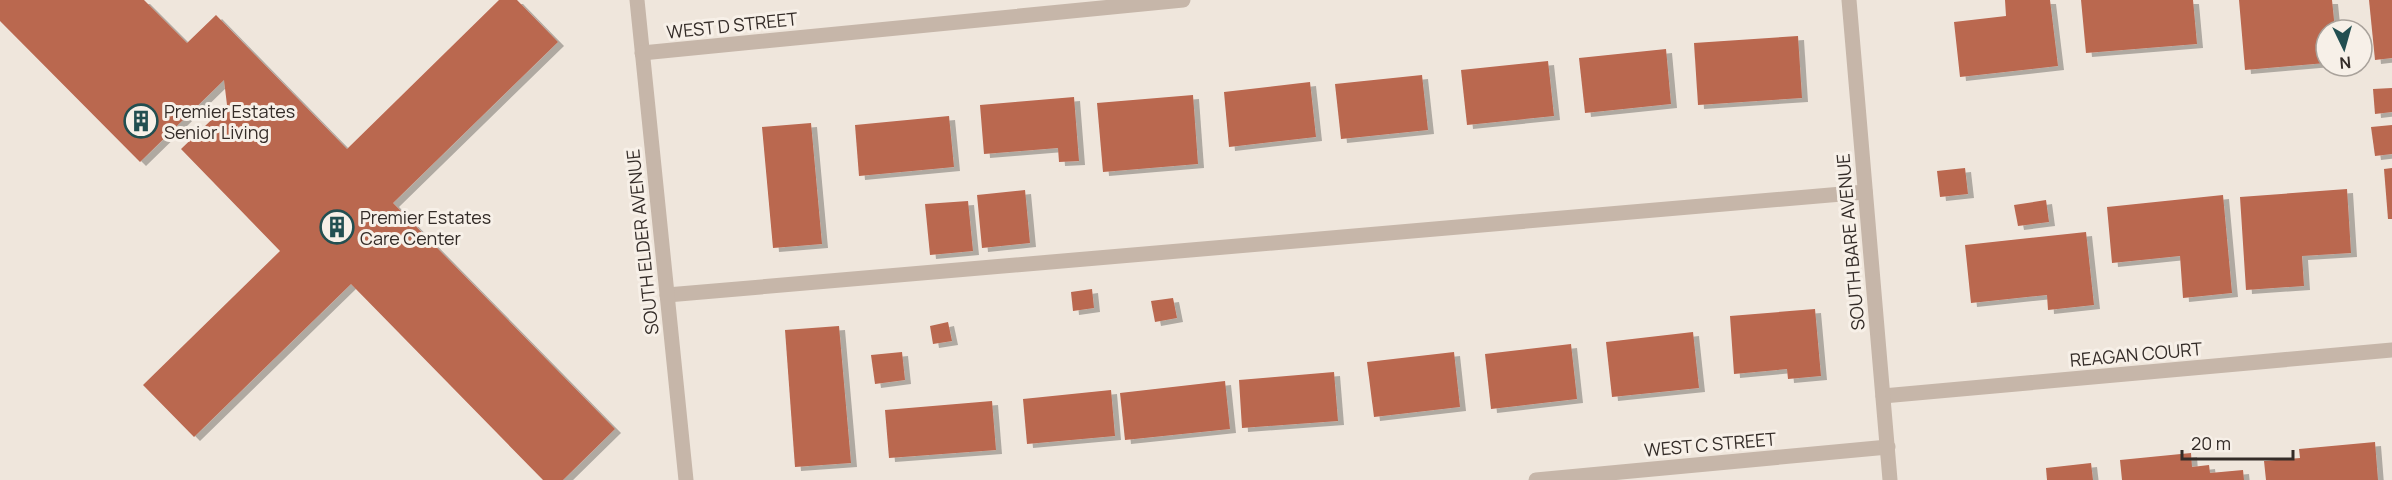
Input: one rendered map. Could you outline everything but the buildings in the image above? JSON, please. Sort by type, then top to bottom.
[{"type":"street","name":"SOUTH ELDER AVENUE","points":[[637,0],[686,480]]},
{"type":"street","name":"WEST D STREET","points":[[642,53],[1183,0]]},
{"type":"street","name":"SOUTH BARE AVENUE","points":[[1849,0],[1890,480]]},
{"type":"street","points":[[667,296],[1865,192]]},
{"type":"street","name":"REAGAN COURT","points":[[1883,396],[2392,350]]},
{"type":"street","name":"WEST C STREET","points":[[1536,480],[1605,477],[1888,447]]},
{"type":"place","name":"Premier Estates Senior Living","points":[[141,121]]},
{"type":"place","name":"Premier Estates Care Center","points":[[337,227]]}]
